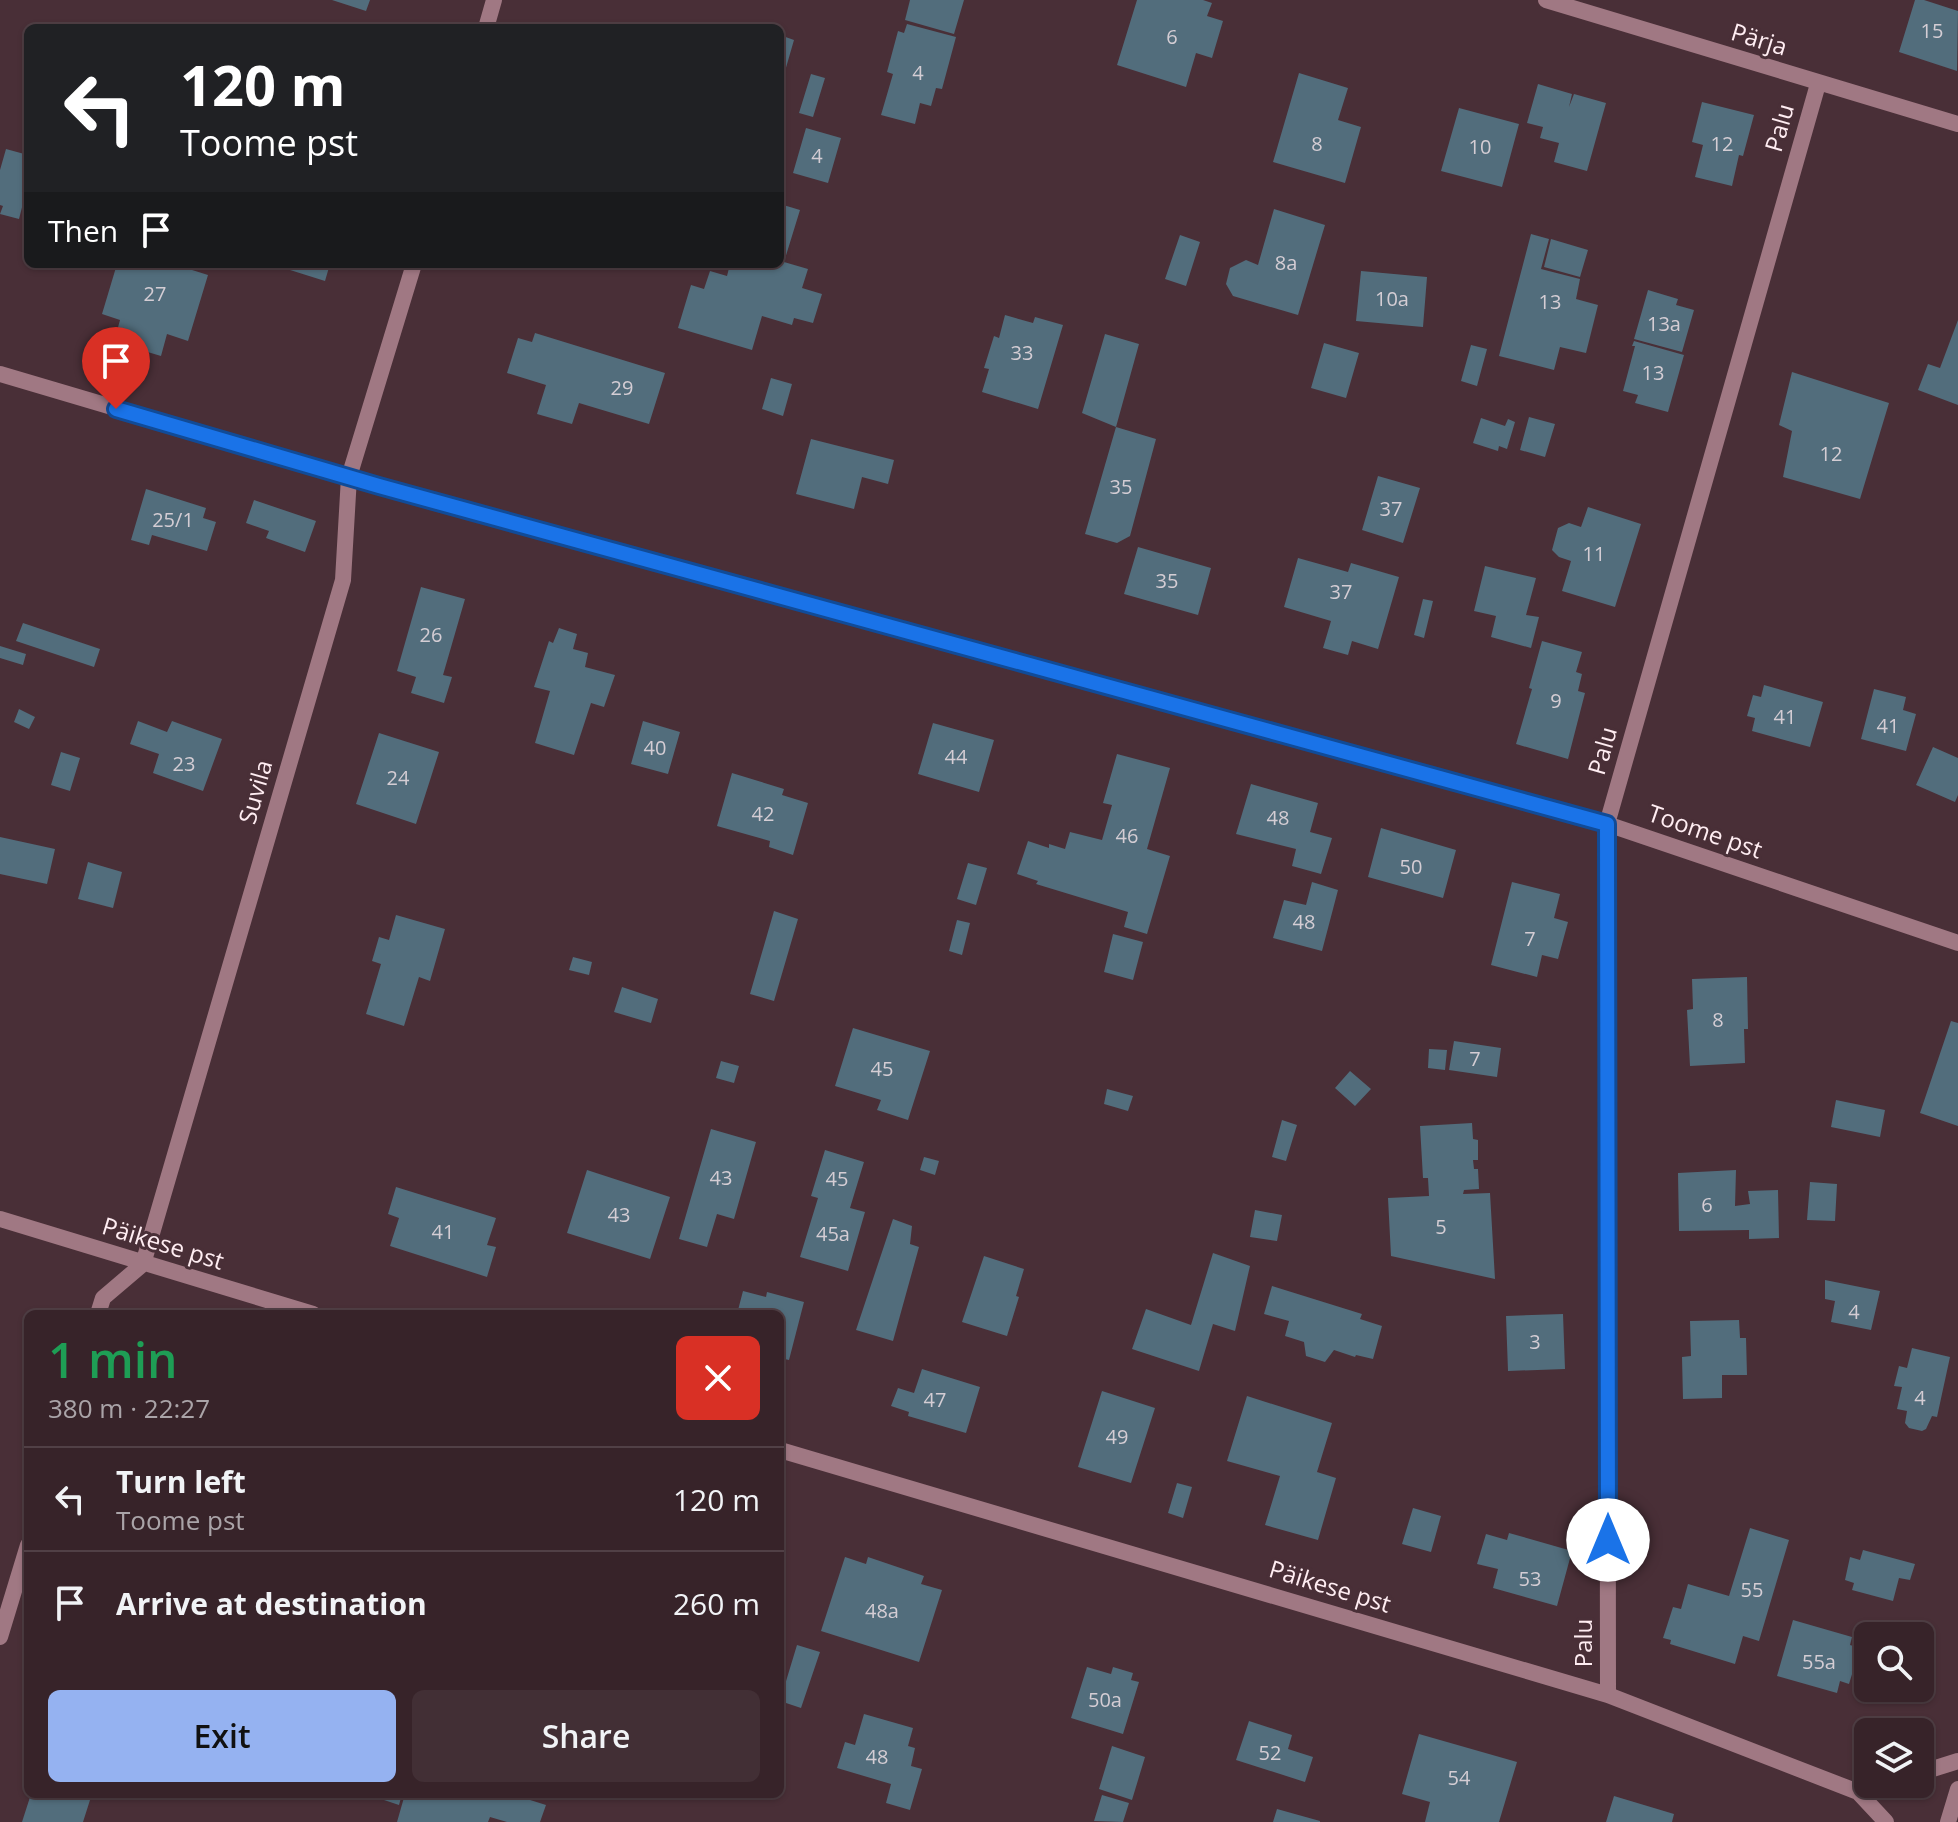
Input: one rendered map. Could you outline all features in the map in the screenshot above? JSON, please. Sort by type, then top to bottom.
[{"type":"street","points":[[487,24],[494,0]]},
{"type":"street","name":"Pärja","points":[[1546,0],[1958,124]]},
{"type":"street","name":"Palu","points":[[1608,1695],[1607,824],[1818,84]]},
{"type":"street","name":"Suvila","points":[[143,1264],[343,580],[349,477],[413,268]]},
{"type":"street","name":"Toome pst","points":[[0,374],[349,477],[1607,824],[1958,943]]},
{"type":"street","name":"Päikese pst","points":[[0,1219],[299,1310]]},
{"type":"street","points":[[99,1310],[103,1298],[143,1264]]},
{"type":"street","name":"Päikese pst","points":[[784,1451],[1608,1695],[1854,1790]]},
{"type":"street","points":[[0,1637],[24,1558]]},
{"type":"street","points":[[1934,1769],[1958,1761]]},
{"type":"street","points":[[1948,1822],[1958,1789]]},
{"type":"street","name":"Päikese pst","points":[[1864,1798],[1886,1822]]},
{"type":"building","points":[[332,0],[370,0],[366,11]]},
{"type":"building","points":[[910,0],[964,0],[954,34],[905,20]]},
{"type":"building","points":[[1137,0],[1203,0],[1212,3],[1207,16],[1223,21],[1212,58],[1196,53],[1186,87],[1117,65]]},
{"type":"building","points":[[1915,0],[1958,11],[1957,71],[1899,52]]},
{"type":"building","points":[[907,24],[956,37],[942,89],[936,88],[931,106],[920,103],[915,124],[881,115],[893,74],[887,72],[898,31],[904,33]]},
{"type":"building","points":[[784,36],[794,40],[784,75]]},
{"type":"building","points":[[1299,73],[1348,88],[1338,120],[1361,127],[1345,183],[1273,162]]},
{"type":"building","points":[[811,74],[825,78],[813,117],[799,113]]},
{"type":"building","points":[[1538,84],[1572,94],[1569,107],[1574,94],[1606,103],[1587,171],[1554,162],[1559,143],[1540,138],[1543,127],[1527,123]]},
{"type":"building","points":[[1702,102],[1754,115],[1743,156],[1739,155],[1732,186],[1695,177],[1703,145],[1692,142]]},
{"type":"building","points":[[1459,108],[1519,124],[1502,187],[1441,171]]},
{"type":"building","points":[[806,128],[841,138],[828,183],[793,173]]},
{"type":"building","points":[[6,149],[24,154],[24,200],[19,219],[0,214],[3,206],[0,205],[0,170]]},
{"type":"building","points":[[784,205],[800,210],[784,262]]},
{"type":"building","points":[[1274,209],[1325,225],[1298,315],[1233,296],[1226,284],[1230,268],[1246,260],[1258,265]]},
{"type":"building","points":[[1531,234],[1549,239],[1541,269],[1580,279],[1576,299],[1598,305],[1586,353],[1560,347],[1554,370],[1499,356]]},
{"type":"building","points":[[1180,235],[1200,242],[1186,286],[1165,279]]},
{"type":"building","points":[[1551,239],[1588,250],[1580,277],[1544,267]]},
{"type":"building","points":[[784,262],[808,269],[802,288],[822,294],[813,323],[794,318],[792,325],[762,316],[752,350],[678,328],[691,285],[704,289],[710,271],[727,276],[729,268],[784,268]]},
{"type":"building","points":[[116,268],[186,268],[208,275],[188,341],[167,334],[161,356],[114,342],[120,320],[102,314]]},
{"type":"building","points":[[284,268],[329,268],[325,281]]},
{"type":"building","points":[[1361,271],[1427,277],[1423,327],[1356,321]]},
{"type":"building","points":[[1648,290],[1678,299],[1676,305],[1694,310],[1682,352],[1634,339]]},
{"type":"building","points":[[1005,315],[1033,323],[1035,317],[1063,325],[1038,409],[982,392],[989,369],[984,368],[994,336],[999,338]]},
{"type":"building","points":[[1958,320],[1958,405],[1918,390],[1928,364],[1940,368]]},
{"type":"building","points":[[535,333],[665,373],[649,424],[579,403],[572,424],[537,414],[546,385],[507,373],[518,338],[532,342]]},
{"type":"building","points":[[1105,334],[1139,344],[1116,427],[1082,413]]},
{"type":"building","points":[[1634,341],[1684,355],[1668,412],[1635,403],[1638,395],[1623,391]]},
{"type":"building","points":[[1324,343],[1359,353],[1346,398],[1311,388]]},
{"type":"building","points":[[1471,345],[1487,349],[1477,386],[1461,381]]},
{"type":"building","points":[[1792,372],[1889,403],[1860,499],[1783,477],[1792,431],[1779,425]]},
{"type":"building","points":[[771,378],[792,384],[783,416],[762,409]]},
{"type":"building","points":[[1529,417],[1555,424],[1545,457],[1520,450]]},
{"type":"building","points":[[1481,418],[1505,426],[1508,419],[1515,422],[1507,449],[1499,446],[1498,451],[1473,443]]},
{"type":"building","points":[[1116,427],[1156,439],[1130,536],[1117,543],[1085,534]]},
{"type":"building","points":[[811,439],[894,460],[888,484],[862,477],[854,509],[796,494]]},
{"type":"building","points":[[1378,476],[1420,488],[1403,543],[1362,530]]},
{"type":"building","points":[[146,489],[206,508],[203,518],[216,522],[207,551],[152,535],[149,545],[131,540]]},
{"type":"building","points":[[254,500],[316,521],[305,552],[266,538],[269,531],[246,523]]},
{"type":"building","points":[[1588,507],[1641,524],[1615,607],[1562,591],[1571,561],[1559,557],[1552,550],[1558,528],[1569,523],[1581,527]]},
{"type":"building","points":[[1138,547],[1211,568],[1198,615],[1124,594]]},
{"type":"building","points":[[1298,558],[1348,572],[1351,563],[1399,577],[1378,649],[1352,641],[1348,655],[1323,648],[1331,621],[1284,607]]},
{"type":"building","points":[[1485,566],[1536,578],[1526,615],[1539,617],[1531,648],[1491,637],[1496,616],[1474,611]]},
{"type":"building","points":[[421,587],[465,599],[443,675],[452,677],[444,703],[411,693],[416,677],[397,671]]},
{"type":"building","points":[[1423,599],[1433,601],[1424,638],[1414,635]]},
{"type":"building","points":[[23,623],[100,649],[94,667],[16,641]]},
{"type":"building","points":[[559,628],[577,634],[573,649],[588,653],[585,667],[615,675],[604,707],[591,703],[574,755],[535,743],[550,691],[534,687],[549,641],[553,643]]},
{"type":"building","points":[[1542,641],[1582,652],[1576,672],[1582,674],[1578,691],[1585,693],[1568,759],[1516,744]]},
{"type":"building","points":[[0,646],[26,654],[23,665],[0,658]]},
{"type":"building","points":[[1764,685],[1823,702],[1810,747],[1752,731],[1755,718],[1747,716],[1753,695],[1761,697]]},
{"type":"building","points":[[1874,689],[1906,697],[1903,710],[1916,714],[1906,751],[1861,739]]},
{"type":"building","points":[[19,709],[35,717],[29,729],[14,722]]},
{"type":"building","points":[[138,721],[167,732],[172,721],[222,739],[203,791],[153,773],[159,754],[130,744]]},
{"type":"building","points":[[643,721],[680,732],[668,774],[631,764]]},
{"type":"building","points":[[933,723],[994,740],[979,792],[918,774]]},
{"type":"building","points":[[379,733],[439,752],[416,824],[356,804]]},
{"type":"building","points":[[1933,747],[1958,758],[1958,795],[1955,802],[1916,785]]},
{"type":"building","points":[[61,752],[80,758],[70,791],[51,785]]},
{"type":"building","points":[[1117,754],[1170,768],[1147,849],[1170,856],[1147,934],[1124,927],[1128,912],[1036,884],[1038,881],[1017,874],[1028,841],[1049,848],[1049,844],[1065,849],[1070,832],[1102,840],[1112,805],[1103,803]]},
{"type":"building","points":[[732,773],[784,789],[782,795],[808,803],[793,855],[769,847],[770,841],[717,826]]},
{"type":"building","points":[[1251,784],[1318,803],[1310,832],[1332,838],[1321,874],[1292,866],[1296,849],[1236,834]]},
{"type":"building","points":[[1381,828],[1456,850],[1443,898],[1368,877]]},
{"type":"building","points":[[0,837],[55,849],[47,884],[0,874]]},
{"type":"building","points":[[88,862],[122,872],[113,908],[78,899]]},
{"type":"building","points":[[968,863],[987,868],[976,905],[957,899]]},
{"type":"building","points":[[1312,882],[1338,890],[1322,951],[1273,938],[1284,900],[1306,905]]},
{"type":"building","points":[[1512,882],[1560,894],[1554,918],[1568,922],[1558,959],[1542,955],[1537,977],[1491,965]]},
{"type":"building","points":[[774,911],[798,919],[774,1001],[750,994]]},
{"type":"building","points":[[396,915],[445,929],[430,981],[419,977],[404,1026],[366,1014],[381,964],[372,961],[379,937],[389,940]]},
{"type":"building","points":[[957,920],[970,923],[962,955],[949,951]]},
{"type":"building","points":[[1113,934],[1143,942],[1133,980],[1104,972]]},
{"type":"building","points":[[573,957],[592,962],[589,975],[569,970]]},
{"type":"building","points":[[1747,977],[1745,1063],[1690,1066],[1687,1010],[1693,1009],[1692,979]]},
{"type":"building","points":[[622,987],[658,999],[651,1023],[614,1012]]},
{"type":"building","points":[[1951,1021],[1958,1023],[1958,1126],[1920,1113]]},
{"type":"building","points":[[853,1028],[930,1051],[908,1120],[877,1110],[881,1100],[835,1086]]},
{"type":"building","points":[[1454,1041],[1501,1048],[1497,1077],[1449,1070]]},
{"type":"building","points":[[1429,1049],[1447,1050],[1445,1070],[1428,1068]]},
{"type":"building","points":[[721,1061],[739,1066],[734,1083],[716,1078]]},
{"type":"building","points":[[1350,1071],[1371,1089],[1355,1106],[1335,1088]]},
{"type":"building","points":[[1107,1089],[1133,1096],[1128,1111],[1104,1104]]},
{"type":"building","points":[[1836,1100],[1885,1110],[1880,1137],[1831,1127]]},
{"type":"building","points":[[1282,1120],[1297,1125],[1286,1161],[1272,1157]]},
{"type":"building","points":[[1472,1123],[1473,1139],[1478,1140],[1478,1160],[1473,1160],[1474,1169],[1478,1169],[1479,1189],[1464,1190],[1463,1194],[1490,1193],[1495,1279],[1391,1256],[1388,1198],[1429,1196],[1428,1178],[1423,1178],[1420,1126]]},
{"type":"building","points":[[711,1129],[756,1142],[734,1219],[717,1214],[707,1247],[679,1239]]},
{"type":"building","points":[[825,1150],[864,1162],[850,1208],[865,1212],[848,1271],[800,1257],[818,1198],[811,1196]]},
{"type":"building","points":[[924,1157],[939,1161],[935,1175],[920,1170]]},
{"type":"building","points":[[587,1170],[670,1197],[650,1259],[567,1233]]},
{"type":"building","points":[[1736,1170],[1735,1206],[1750,1204],[1748,1191],[1778,1190],[1779,1238],[1749,1239],[1749,1230],[1679,1231],[1678,1173]]},
{"type":"building","points":[[1810,1182],[1837,1184],[1835,1221],[1807,1220]]},
{"type":"building","points":[[396,1187],[496,1218],[487,1245],[496,1247],[487,1277],[390,1246],[399,1218],[388,1214]]},
{"type":"building","points":[[1255,1210],[1282,1215],[1277,1241],[1250,1237]]},
{"type":"building","points":[[893,1219],[912,1226],[910,1244],[919,1247],[893,1341],[856,1330]]},
{"type":"building","points":[[1213,1253],[1250,1266],[1235,1331],[1213,1324],[1199,1371],[1132,1349],[1146,1309],[1191,1325]]},
{"type":"building","points":[[984,1256],[1024,1269],[1007,1336],[962,1322]]},
{"type":"building","points":[[1825,1280],[1880,1291],[1871,1330],[1831,1322],[1835,1301],[1825,1299]]},
{"type":"building","points":[[1272,1286],[1362,1314],[1360,1319],[1382,1326],[1373,1359],[1334,1350],[1325,1362],[1306,1356],[1304,1342],[1285,1336],[1289,1321],[1264,1314]]},
{"type":"building","points":[[743,1291],[766,1297],[767,1292],[804,1302],[789,1360],[784,1359],[784,1310],[738,1310]]},
{"type":"building","points":[[1563,1314],[1565,1369],[1508,1371],[1506,1316]]},
{"type":"building","points":[[1739,1320],[1740,1338],[1746,1338],[1747,1375],[1722,1375],[1722,1398],[1683,1399],[1682,1357],[1691,1356],[1690,1321]]},
{"type":"building","points":[[1912,1348],[1950,1357],[1937,1417],[1932,1416],[1922,1431],[1909,1428],[1905,1423],[1907,1411],[1897,1409],[1902,1387],[1894,1386],[1899,1366],[1907,1368]]},
{"type":"building","points":[[922,1369],[980,1387],[966,1433],[908,1416],[909,1412],[891,1406],[898,1388],[914,1393]]},
{"type":"building","points":[[1102,1391],[1155,1408],[1131,1483],[1078,1467]]},
{"type":"building","points":[[1247,1396],[1332,1423],[1317,1472],[1336,1478],[1318,1540],[1265,1525],[1280,1476],[1227,1461]]},
{"type":"building","points":[[1177,1483],[1192,1487],[1183,1518],[1168,1513]]},
{"type":"building","points":[[1413,1508],[1441,1516],[1431,1552],[1402,1544]]},
{"type":"building","points":[[1750,1528],[1789,1540],[1759,1641],[1743,1636],[1735,1664],[1670,1644],[1671,1640],[1663,1638],[1673,1607],[1681,1609],[1688,1584],[1729,1596]]},
{"type":"building","points":[[1509,1533],[1572,1551],[1557,1606],[1493,1588],[1498,1569],[1477,1564],[1486,1534],[1507,1540]]},
{"type":"building","points":[[1863,1550],[1915,1564],[1910,1580],[1899,1578],[1893,1601],[1852,1590],[1854,1583],[1845,1580],[1850,1557],[1860,1560]]},
{"type":"building","points":[[845,1557],[866,1564],[868,1557],[924,1576],[921,1584],[942,1590],[919,1662],[821,1631]]},
{"type":"building","points":[[1793,1620],[1852,1637],[1850,1645],[1854,1646],[1854,1668],[1849,1684],[1840,1681],[1837,1693],[1777,1676]]},
{"type":"building","points":[[797,1645],[820,1652],[801,1708],[784,1702],[784,1688]]},
{"type":"building","points":[[1087,1667],[1111,1674],[1113,1667],[1133,1673],[1131,1680],[1139,1682],[1123,1734],[1071,1718]]},
{"type":"building","points":[[864,1714],[913,1728],[908,1746],[915,1748],[911,1766],[922,1769],[910,1810],[886,1803],[891,1784],[837,1768],[845,1742],[855,1745]]},
{"type":"building","points":[[1249,1721],[1292,1735],[1288,1749],[1313,1757],[1305,1782],[1236,1760]]},
{"type":"building","points":[[1419,1734],[1517,1762],[1499,1822],[1425,1822],[1430,1802],[1402,1794]]},
{"type":"building","points":[[1112,1746],[1145,1757],[1132,1800],[1099,1789]]},
{"type":"building","points":[[1102,1795],[1129,1803],[1123,1822],[1094,1821]]},
{"type":"building","points":[[1614,1796],[1674,1814],[1672,1822],[1606,1822]]},
{"type":"building","points":[[30,1798],[90,1800],[83,1822],[22,1822]]},
{"type":"building","points":[[378,1798],[401,1798],[399,1805]]},
{"type":"building","points":[[404,1798],[524,1798],[546,1805],[540,1822],[507,1822],[490,1817],[488,1822],[397,1822]]},
{"type":"building","points":[[1277,1809],[1320,1821],[1320,1822],[1273,1822]]},
{"type":"route","points":[[116,409],[379,486],[1607,824],[1608,1540]]}]
